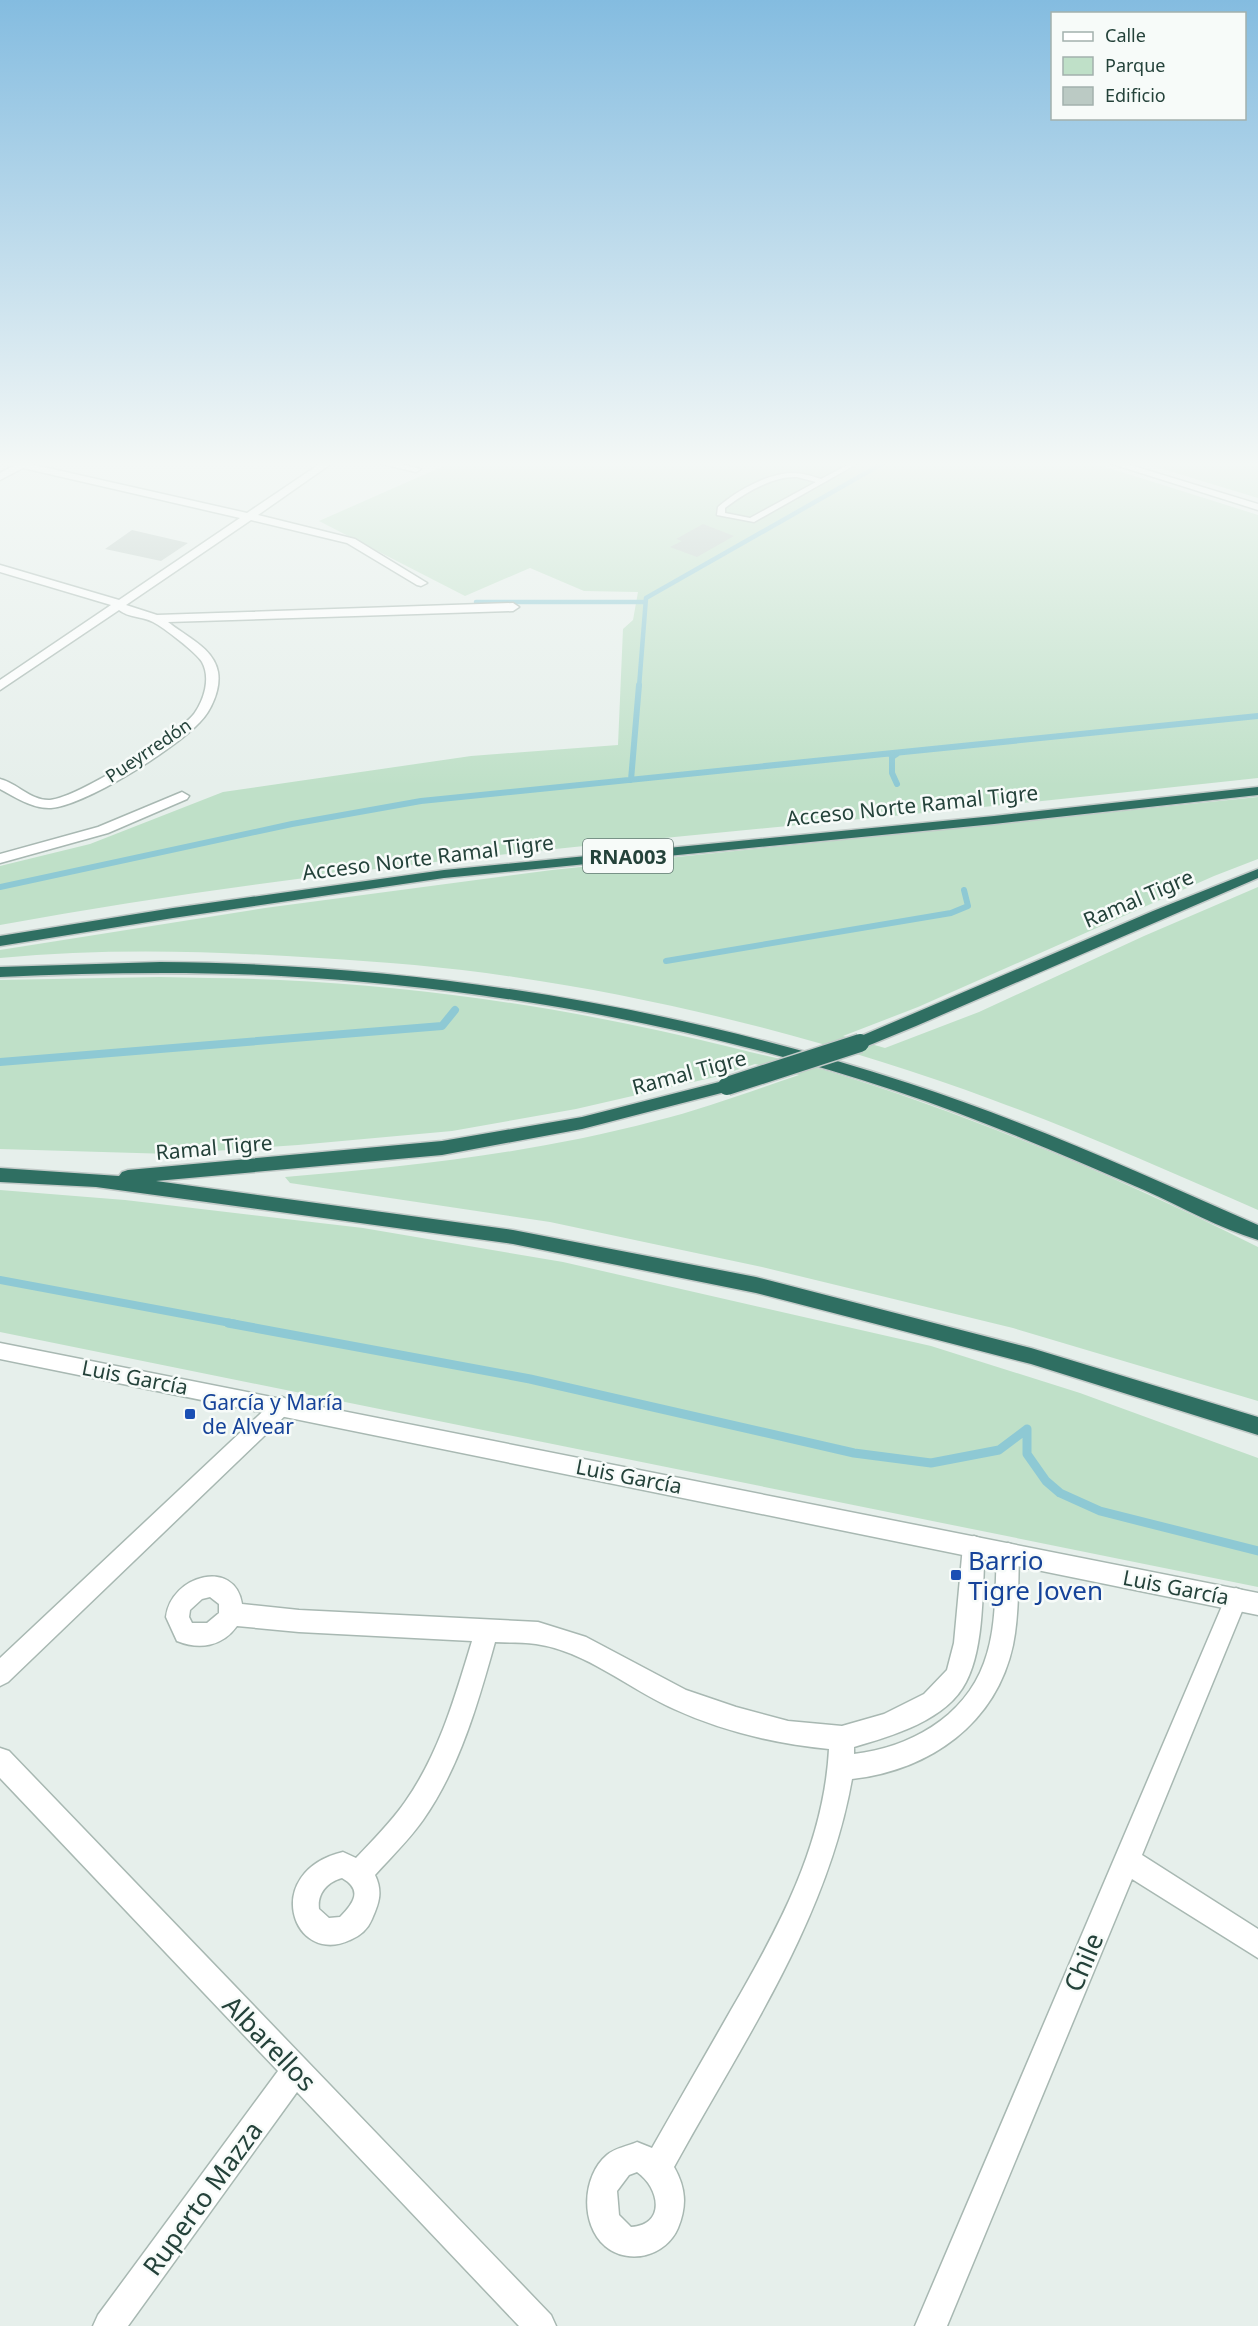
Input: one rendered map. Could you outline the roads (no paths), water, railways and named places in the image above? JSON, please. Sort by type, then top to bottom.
[{"type":"highway","name":"Acceso Norte Ramal Tigre","points":[[0,941],[173,913],[444,874],[994,820],[1258,791]]},
{"type":"highway","name":"Ramal Tigre","points":[[96,1180],[442,1148],[582,1123],[727,1086],[860,1043],[954,1004],[1144,918],[1258,873]]},
{"type":"highway","points":[[0,972],[185,969],[318,973],[461,988],[598,1010],[746,1042],[854,1072],[989,1119],[1124,1173],[1258,1233]]},
{"type":"highway","points":[[0,1175],[96,1180],[513,1237],[744,1282],[1031,1356],[1258,1426]]},
{"type":"highway","points":[[1191,1406],[1258,1433]]},
{"type":"street","name":"Pueyrredón","points":[[5,570],[111,600],[143,616],[157,619],[513,607]]},
{"type":"street","points":[[0,686],[170,570]]},
{"type":"street","points":[[399,570],[421,583]]},
{"type":"street","name":"Pueyrredón","points":[[0,783],[37,802],[61,803],[80,795],[179,734],[195,720],[206,705],[212,671],[198,650],[167,630],[157,619]]},
{"type":"street","points":[[0,859],[103,830],[182,796]]},
{"type":"street","name":"Luis García","points":[[0,1351],[1247,1602]]},
{"type":"street","points":[[0,1674],[282,1406]]},
{"type":"street","points":[[230,1614],[298,1621],[487,1629],[538,1634],[578,1645],[681,1700],[736,1719],[788,1733],[842,1738],[887,1725],[933,1702],[957,1676],[966,1643],[974,1546]]},
{"type":"street","points":[[843,1768],[887,1761],[932,1743],[960,1721],[981,1695],[1000,1648],[1008,1553]]},
{"type":"street","name":"Chile","points":[[931,2326],[1126,1860],[1247,1602]]},
{"type":"street","points":[[360,1873],[418,1806],[439,1771],[460,1725],[487,1629]]},
{"type":"street","points":[[658,2167],[778,1956],[812,1879],[830,1822],[843,1768],[842,1738]]},
{"type":"street","name":"Albarellos","points":[[0,1760],[540,2326]]},
{"type":"street","points":[[1126,1860],[1258,1945]]},
{"type":"street","name":"Ruperto Mazza","points":[[109,2326],[296,2070]]},
{"type":"waterway","points":[[639,687],[646,598],[696,570]]},
{"type":"waterway","points":[[476,602],[645,602]]},
{"type":"waterway","points":[[631,780],[639,685]]},
{"type":"waterway","points":[[631,780],[1258,716]]},
{"type":"waterway","points":[[897,784],[892,773],[892,757],[898,753]]},
{"type":"waterway","points":[[0,887],[292,824],[421,801],[631,780]]},
{"type":"waterway","points":[[666,961],[951,913],[968,906],[964,890]]},
{"type":"waterway","points":[[0,1062],[442,1026],[455,1010]]},
{"type":"waterway","points":[[0,1280],[236,1324]]},
{"type":"waterway","points":[[228,1323],[530,1379],[854,1453],[931,1463],[999,1450],[1027,1429],[1027,1454],[1046,1481],[1060,1493],[1100,1511],[1258,1551]]},
{"type":"place","name":"García y María de Alvear","points":[[190,1414]]},
{"type":"place","name":"Barrio Tigre Joven","points":[[956,1575]]}]
